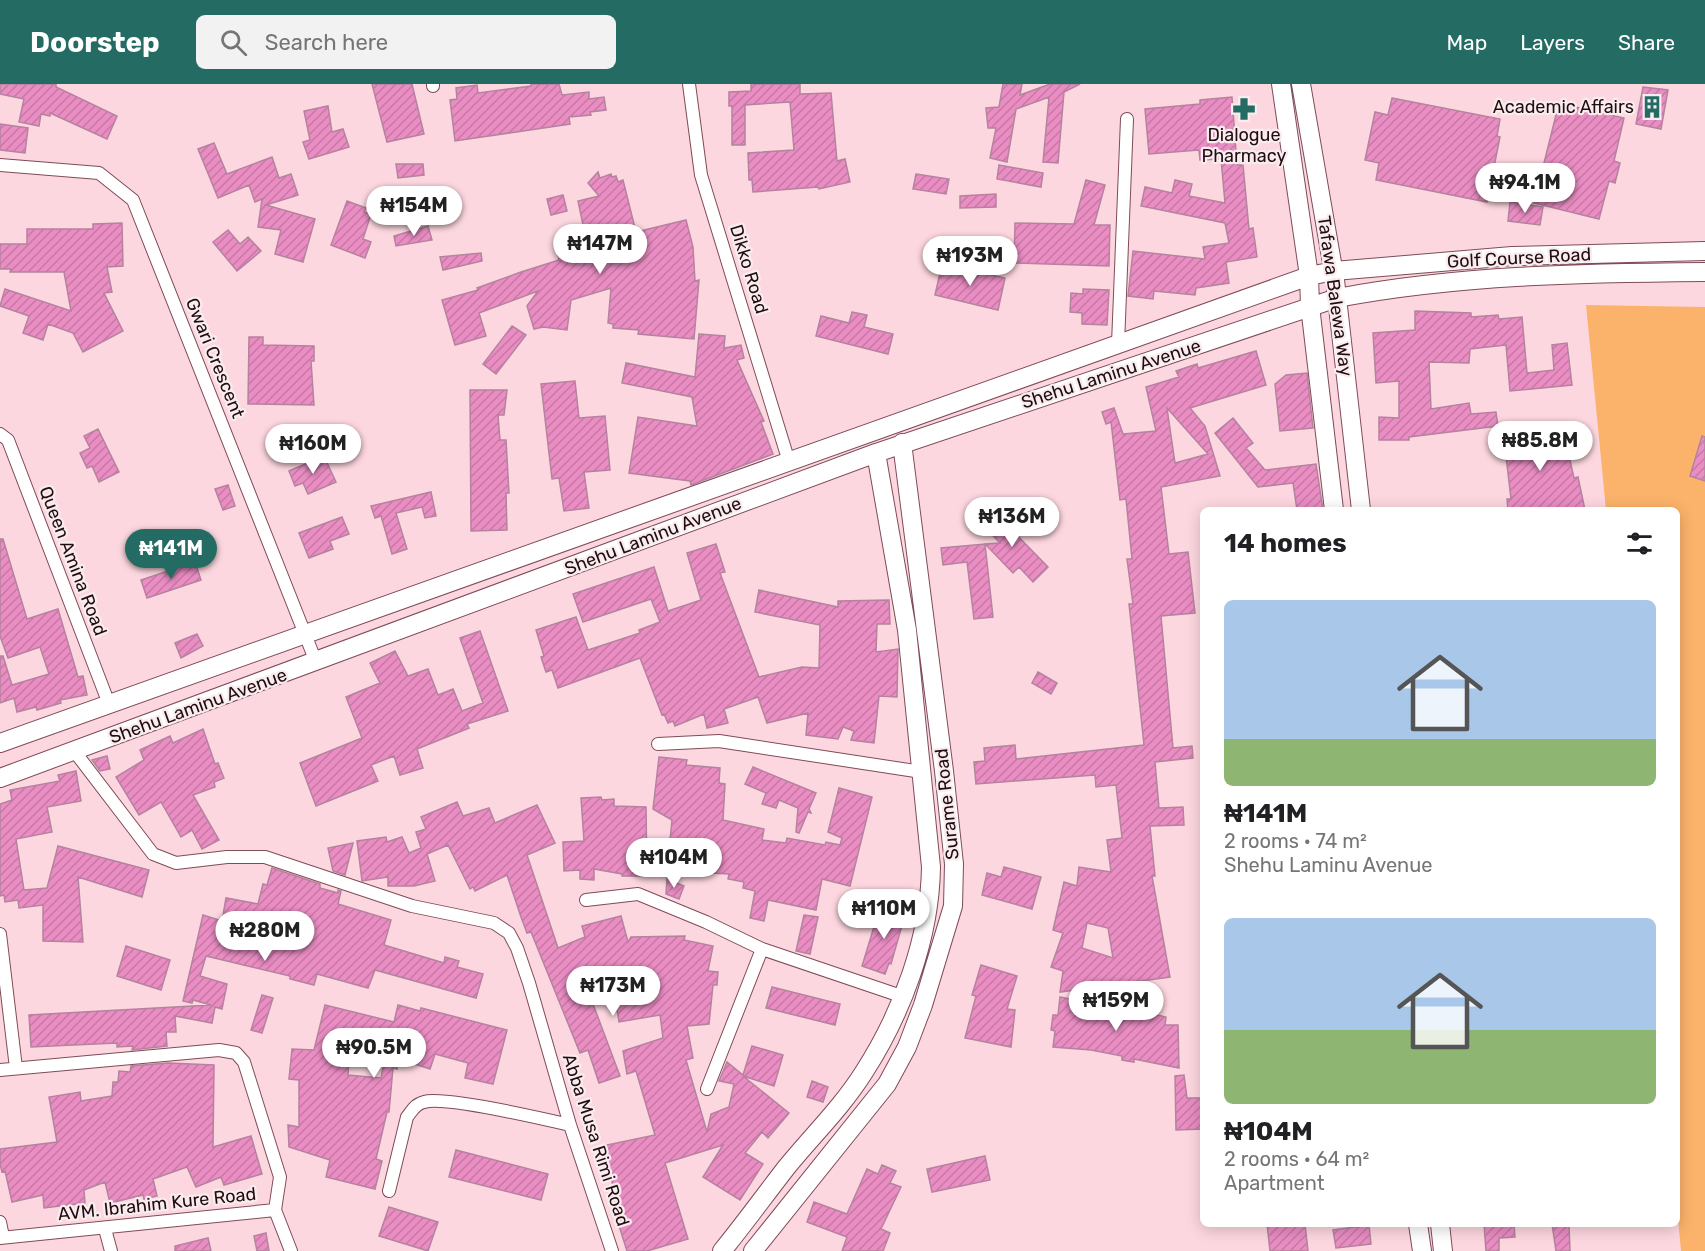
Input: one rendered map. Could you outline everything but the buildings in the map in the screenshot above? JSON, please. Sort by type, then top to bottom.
[{"type":"street","name":"Dikko Road","points":[[689,84],[701,175],[789,462]]},
{"type":"street","name":"Tafawa Balewa Way","points":[[1281,84],[1309,276],[1334,507]]},
{"type":"street","name":"Tafawa Balewa Way","points":[[1301,84],[1334,271],[1361,507]]},
{"type":"street","points":[[1118,344],[1128,119]]},
{"type":"street","name":"Gwari Crescent","points":[[0,165],[99,172],[133,201],[316,662]]},
{"type":"street","name":"Golf Course Road","points":[[1309,276],[1334,271],[1512,256],[1705,251]]},
{"type":"street","name":"Golf Course Road","points":[[1311,306],[1337,298],[1403,285],[1513,276],[1705,272]]},
{"type":"street","name":"Shehu Laminu Avenue","points":[[0,743],[1309,276]]},
{"type":"street","name":"Shehu Laminu Avenue","points":[[0,778],[902,443],[1311,306]]},
{"type":"street","name":"Queen Amina Road","points":[[0,434],[8,440],[109,704]]},
{"type":"street","name":"Surame Road","points":[[753,1251],[887,1084],[907,1047],[941,951],[953,906],[954,864],[944,771],[902,443]]},
{"type":"street","name":"Surame Road","points":[[722,1251],[863,1074],[885,1037],[902,996],[922,936],[930,900],[931,867],[907,630],[876,453]]},
{"type":"street","points":[[658,744],[719,741],[922,772]]},
{"type":"street","name":"Abba Musa Rimi Road","points":[[75,752],[153,854],[176,863],[227,857],[265,857],[412,906],[494,923],[509,933],[517,948],[529,983],[570,1125],[612,1251]]},
{"type":"street","points":[[586,900],[638,894],[706,922],[762,949],[902,996]]},
{"type":"street","points":[[0,934],[16,1068]]},
{"type":"street","points":[[707,1089],[762,949]]},
{"type":"street","points":[[0,1070],[219,1050],[236,1053],[244,1062],[280,1177],[275,1210]]},
{"type":"street","points":[[389,1191],[407,1117],[414,1107],[424,1101],[451,1103],[570,1125]]},
{"type":"street","points":[[787,1168],[806,1185]]},
{"type":"street","name":"AVM. Ibrahim Kure Road","points":[[2,1237],[105,1229],[275,1210],[291,1251]]},
{"type":"street","points":[[0,1222],[2,1237]]},
{"type":"street","points":[[1418,1227],[1422,1251]]},
{"type":"street","points":[[1440,1227],[1443,1251]]},
{"type":"street","points":[[105,1229],[111,1251]]},
{"type":"shaded area","points":[[1586,305],[1705,307],[1705,1251],[1681,1251],[1679,1227],[1680,507],[1606,507]]},
{"type":"place","name":"Academic Affairs","points":[[1652,107]]},
{"type":"place","name":"Dialogue Pharmacy","points":[[1244,109]]}]
